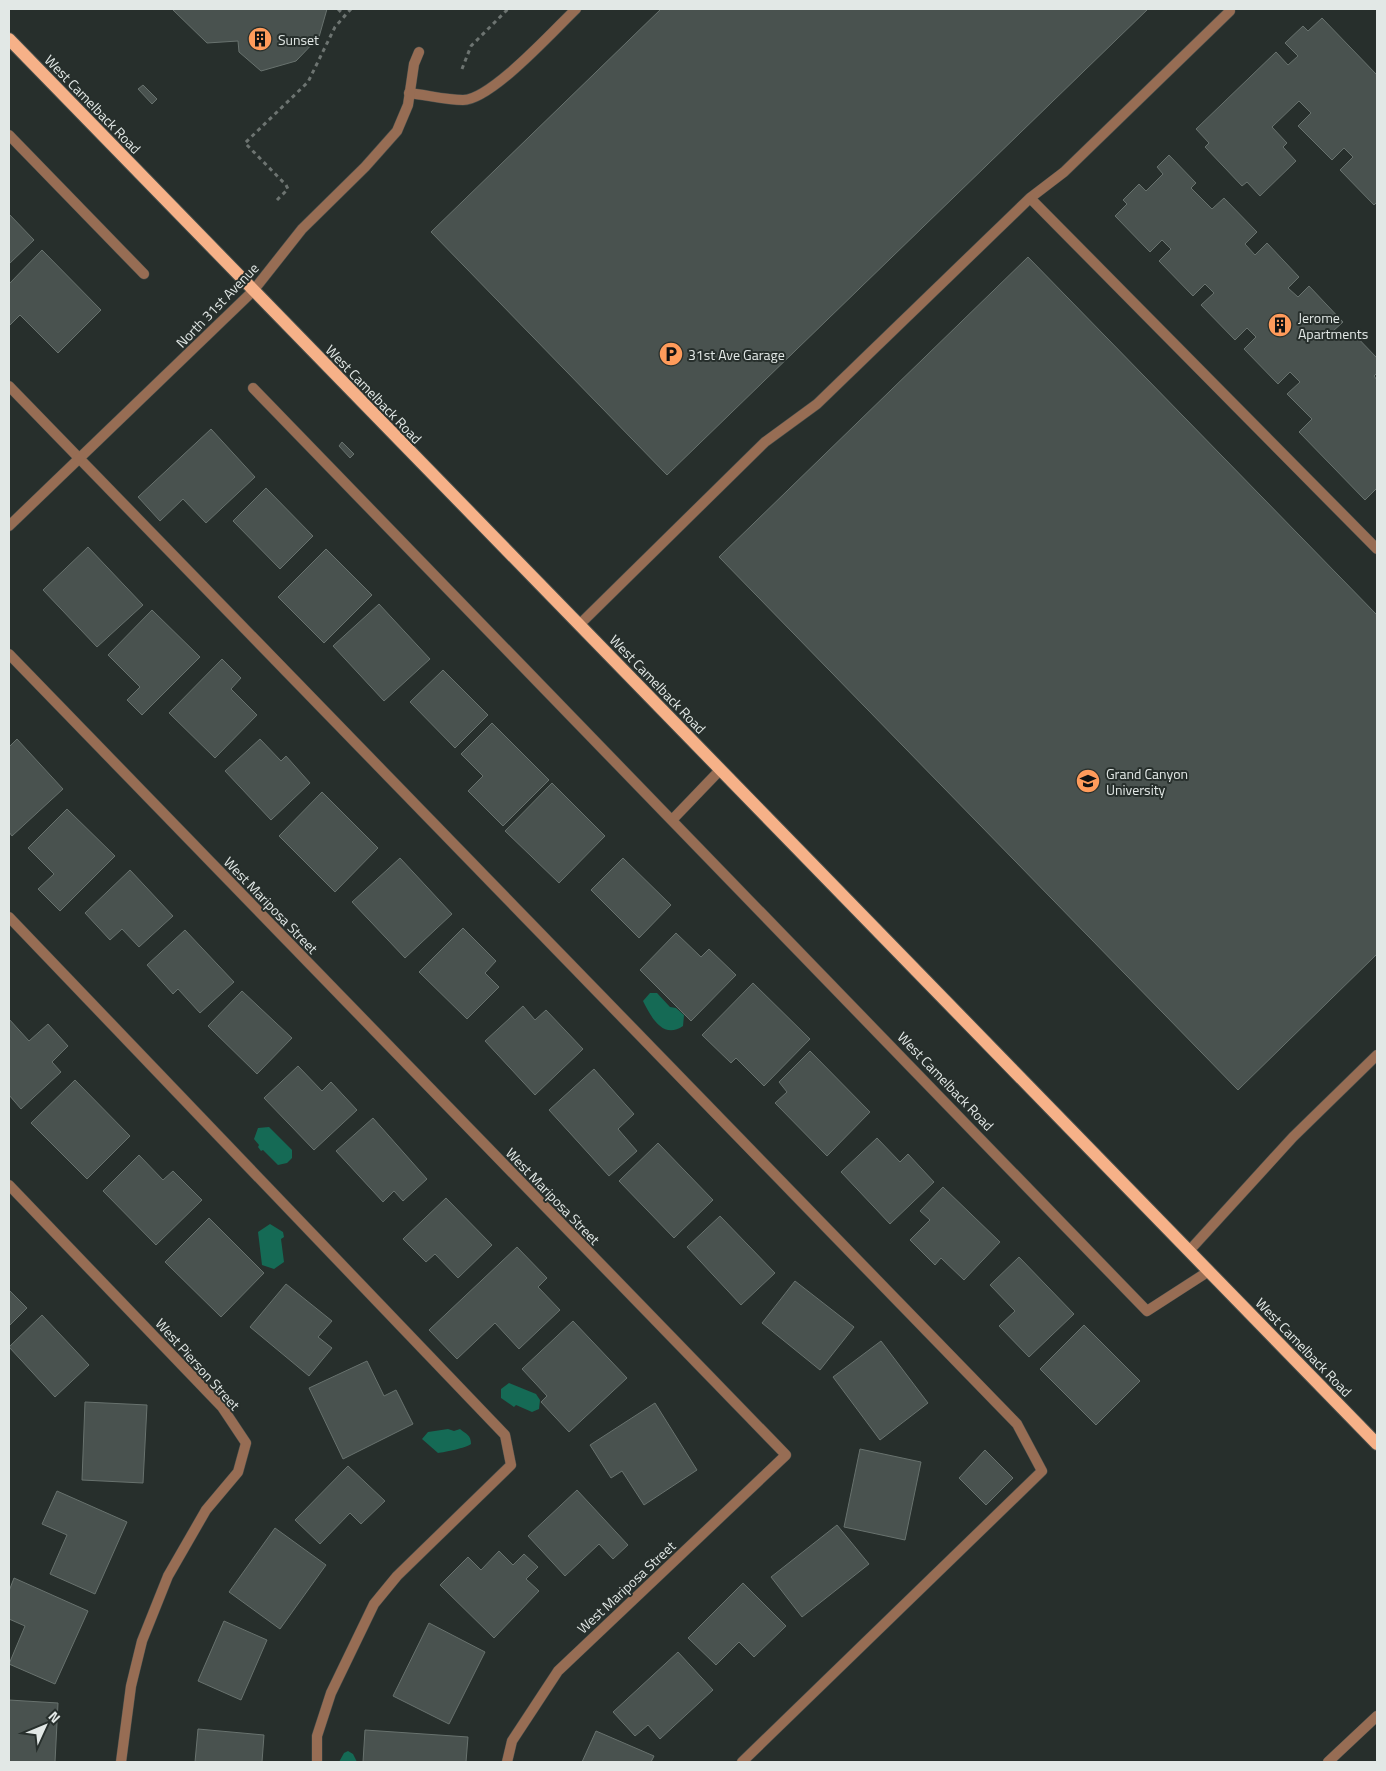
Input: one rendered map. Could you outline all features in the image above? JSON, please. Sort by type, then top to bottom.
[{"type":"main road","name":"West Camelback Road","points":[[9,39],[1377,1444]]},
{"type":"street","points":[[410,92],[464,100],[483,94],[510,73],[576,9]]},
{"type":"street","points":[[579,625],[765,442],[817,404],[1030,198],[1064,172],[1232,9]]},
{"type":"street","name":"North 31st Avenue","points":[[9,526],[253,291],[302,229],[365,168],[397,131],[408,105],[419,52]]},
{"type":"street","points":[[9,134],[144,274]]},
{"type":"street","points":[[1030,198],[1377,549]]},
{"type":"street","points":[[9,386],[1017,1424],[1042,1471],[742,1762]]},
{"type":"street","name":"West Camelback Road","points":[[253,388],[1148,1311],[1209,1271]]},
{"type":"street","points":[[1369,540],[1377,533]]},
{"type":"street","name":"West Mariposa Street","points":[[9,654],[786,1455],[558,1671],[512,1742],[507,1762]]},
{"type":"street","points":[[673,820],[720,770]]},
{"type":"street","points":[[9,917],[505,1435],[511,1465],[397,1576],[374,1604],[331,1693],[316,1736],[317,1762]]},
{"type":"street","points":[[1189,1251],[1293,1137],[1377,1054]]},
{"type":"street","name":"West Pierson Street","points":[[9,1185],[222,1407],[246,1444],[238,1472],[206,1510],[168,1576],[142,1641],[131,1686],[121,1762]]},
{"type":"street","points":[[1328,1762],[1377,1716]]},
{"type":"path","points":[[338,9],[344,15]]},
{"type":"path","points":[[277,200],[288,189],[286,185],[245,143],[308,82],[335,27],[351,9]]},
{"type":"path","points":[[462,69],[471,46],[508,9]]},
{"type":"shaded area","points":[[650,993],[657,993],[670,1007],[676,1008],[684,1015],[683,1026],[676,1030],[669,1030],[658,1025],[643,1001]]},
{"type":"shaded area","points":[[269,1127],[292,1150],[292,1158],[287,1163],[278,1165],[263,1150],[261,1151],[254,1139],[258,1128]]},
{"type":"shaded area","points":[[270,1224],[283,1232],[284,1237],[281,1239],[284,1262],[274,1269],[262,1265],[258,1232]]},
{"type":"shaded area","points":[[509,1383],[536,1394],[540,1400],[539,1409],[532,1412],[516,1405],[514,1407],[501,1398],[501,1389]]},
{"type":"shaded area","points":[[448,1429],[454,1431],[460,1429],[469,1437],[471,1444],[438,1453],[422,1439],[428,1432]]},
{"type":"shaded area","points":[[348,1751],[353,1754],[357,1762],[339,1762],[344,1753]]},
{"type":"building","name":"Sunset","points":[[172,9],[327,9],[319,37],[296,61],[261,71],[239,52],[238,41],[207,43]]},
{"type":"building","name":"31st Ave Garage","points":[[661,9],[1148,9],[667,475],[431,232]]},
{"type":"building","points":[[1322,18],[1377,75],[1377,202],[1374,205],[1340,170],[1353,157],[1344,148],[1332,160],[1298,126],[1311,113],[1299,101],[1272,127],[1287,143],[1283,147],[1296,161],[1260,196],[1247,182],[1242,186],[1205,147],[1209,143],[1196,129],[1276,52],[1288,65],[1298,56],[1285,43],[1303,26],[1308,31]]},
{"type":"building","points":[[143,85],[157,99],[152,104],[138,89]]},
{"type":"building","name":"Jerome Apartments","points":[[1169,155],[1196,183],[1191,188],[1212,209],[1224,198],[1257,232],[1245,244],[1255,255],[1267,243],[1299,277],[1288,288],[1298,297],[1309,286],[1343,322],[1332,332],[1340,341],[1351,331],[1377,358],[1377,373],[1374,376],[1377,380],[1377,488],[1365,500],[1299,432],[1312,419],[1287,394],[1300,382],[1290,372],[1278,384],[1244,349],[1256,337],[1247,328],[1235,340],[1201,305],[1214,293],[1205,284],[1193,296],[1159,261],[1171,249],[1162,240],[1150,252],[1115,216],[1127,204],[1123,200],[1139,184],[1146,191],[1163,174],[1157,167]]},
{"type":"building","points":[[9,214],[34,240],[9,264]]},
{"type":"building","points":[[42,250],[101,310],[58,353],[20,315],[10,325],[9,323],[9,284]]},
{"type":"building","points":[[1028,257],[1377,615],[1377,954],[1238,1090],[719,557]]},
{"type":"building","points":[[211,429],[255,477],[206,523],[183,499],[160,521],[138,497]]},
{"type":"building","points":[[342,442],[354,454],[350,458],[339,446]]},
{"type":"building","points":[[266,488],[313,536],[280,569],[233,521]]},
{"type":"building","points":[[88,547],[143,605],[97,647],[43,590]]},
{"type":"building","points":[[326,549],[372,595],[324,643],[278,597]]},
{"type":"building","points":[[379,604],[430,659],[384,701],[333,646]]},
{"type":"building","points":[[152,610],[200,657],[142,715],[127,700],[140,687],[108,655]]},
{"type":"building","points":[[222,659],[241,678],[231,689],[257,715],[215,758],[169,713]]},
{"type":"building","points":[[443,670],[488,715],[455,748],[410,702]]},
{"type":"building","points":[[492,723],[549,780],[503,826],[468,791],[483,776],[461,754]]},
{"type":"building","points":[[17,739],[63,789],[12,836],[9,832],[9,747]]},
{"type":"building","points":[[260,739],[281,761],[286,756],[310,783],[271,820],[225,771]]},
{"type":"building","points":[[552,783],[605,836],[559,883],[505,831]]},
{"type":"building","points":[[322,792],[378,848],[335,892],[279,836]]},
{"type":"building","points":[[67,809],[115,856],[60,911],[38,889],[54,874],[28,848]]},
{"type":"building","points":[[400,858],[452,914],[405,958],[352,902]]},
{"type":"building","points":[[623,858],[671,905],[639,938],[591,890]]},
{"type":"building","points":[[130,870],[173,916],[139,947],[122,929],[110,940],[85,913]]},
{"type":"building","points":[[463,928],[496,961],[485,973],[499,987],[467,1019],[419,972]]},
{"type":"building","points":[[185,930],[234,982],[200,1013],[178,989],[173,994],[147,965]]},
{"type":"building","points":[[676,933],[701,957],[709,949],[736,975],[691,1021],[640,970]]},
{"type":"building","points":[[753,983],[810,1039],[764,1086],[736,1058],[731,1063],[702,1035]]},
{"type":"building","points":[[242,991],[292,1038],[257,1074],[208,1026]]},
{"type":"building","points":[[523,1006],[535,1020],[546,1010],[583,1049],[535,1095],[485,1041]]},
{"type":"building","points":[[9,1019],[29,1041],[48,1024],[68,1046],[52,1062],[61,1072],[21,1109],[9,1095]]},
{"type":"building","points":[[810,1051],[870,1112],[827,1156],[775,1103],[787,1092],[779,1082]]},
{"type":"building","points":[[298,1066],[322,1091],[331,1082],[357,1110],[314,1150],[264,1098]]},
{"type":"building","points":[[594,1069],[634,1114],[618,1129],[637,1151],[609,1176],[549,1110]]},
{"type":"building","points":[[75,1080],[130,1136],[87,1179],[31,1123]]},
{"type":"building","points":[[373,1118],[427,1179],[403,1201],[394,1191],[383,1202],[336,1151]]},
{"type":"building","points":[[877,1138],[900,1162],[908,1154],[934,1182],[890,1224],[841,1172]]},
{"type":"building","points":[[658,1143],[713,1200],[674,1238],[619,1181]]},
{"type":"building","points":[[139,1155],[163,1180],[173,1171],[202,1200],[156,1245],[103,1191]]},
{"type":"building","points":[[943,1187],[1000,1242],[964,1280],[941,1258],[935,1265],[910,1240],[930,1220],[920,1211]]},
{"type":"building","points":[[446,1198],[492,1245],[458,1278],[435,1254],[426,1262],[403,1239]]},
{"type":"building","points":[[720,1216],[775,1273],[741,1305],[687,1247]]},
{"type":"building","points":[[209,1218],[264,1273],[221,1317],[165,1262]]},
{"type":"building","points":[[517,1247],[547,1278],[538,1287],[560,1310],[519,1349],[495,1323],[457,1359],[429,1330]]},
{"type":"building","points":[[1019,1257],[1074,1314],[1029,1357],[999,1326],[1015,1311],[990,1285]]},
{"type":"building","points":[[795,1281],[854,1327],[820,1370],[762,1323]]},
{"type":"building","points":[[286,1284],[332,1321],[318,1337],[332,1348],[309,1376],[250,1327]]},
{"type":"building","points":[[9,1290],[27,1308],[9,1326]]},
{"type":"building","points":[[42,1315],[89,1365],[55,1397],[9,1347]]},
{"type":"building","points":[[573,1321],[627,1378],[569,1432],[541,1402],[547,1396],[522,1369]]},
{"type":"building","points":[[1084,1325],[1140,1381],[1096,1425],[1040,1369]]},
{"type":"building","points":[[881,1341],[928,1403],[880,1440],[833,1377]]},
{"type":"building","points":[[367,1361],[384,1396],[396,1390],[413,1424],[343,1459],[309,1388]]},
{"type":"building","points":[[85,1402],[147,1405],[143,1483],[82,1480]]},
{"type":"building","points":[[655,1403],[697,1470],[644,1505],[622,1471],[611,1478],[590,1445]]},
{"type":"building","points":[[860,1449],[921,1462],[905,1540],[844,1527]]},
{"type":"building","points":[[985,1450],[1013,1478],[986,1505],[959,1478]]},
{"type":"building","points":[[348,1466],[385,1501],[361,1524],[350,1513],[320,1544],[295,1520]]},
{"type":"building","points":[[577,1490],[628,1545],[613,1559],[599,1544],[565,1576],[528,1536]]},
{"type":"building","points":[[57,1491],[127,1522],[95,1594],[50,1574],[67,1535],[42,1524]]},
{"type":"building","points":[[837,1525],[869,1564],[802,1617],[771,1577]]},
{"type":"building","points":[[275,1528],[326,1565],[280,1629],[229,1592]]},
{"type":"building","points":[[499,1551],[513,1565],[524,1554],[538,1567],[526,1579],[539,1591],[494,1638],[440,1585],[468,1557],[481,1570]]},
{"type":"building","points":[[14,1578],[88,1611],[55,1684],[9,1664],[25,1626],[9,1619],[9,1591]]},
{"type":"building","points":[[743,1583],[786,1626],[754,1657],[739,1642],[716,1665],[688,1638]]},
{"type":"building","points":[[224,1621],[267,1640],[241,1700],[198,1681]]},
{"type":"building","points":[[429,1623],[485,1652],[449,1724],[393,1696]]},
{"type":"building","points":[[678,1652],[713,1690],[660,1739],[648,1725],[635,1736],[613,1712]]},
{"type":"building","points":[[9,1700],[58,1703],[55,1762],[9,1762]]},
{"type":"building","points":[[198,1729],[264,1735],[262,1762],[195,1762]]},
{"type":"building","points":[[365,1730],[468,1737],[466,1762],[363,1762]]},
{"type":"building","points":[[596,1731],[654,1756],[651,1762],[582,1762]]},
{"type":"place","name":"Sunset","points":[[260,39]]},
{"type":"place","name":"Jerome Apartments","points":[[1280,325]]},
{"type":"place","name":"31st Ave Garage","points":[[671,354]]},
{"type":"place","name":"Grand Canyon University","points":[[1088,781]]}]
